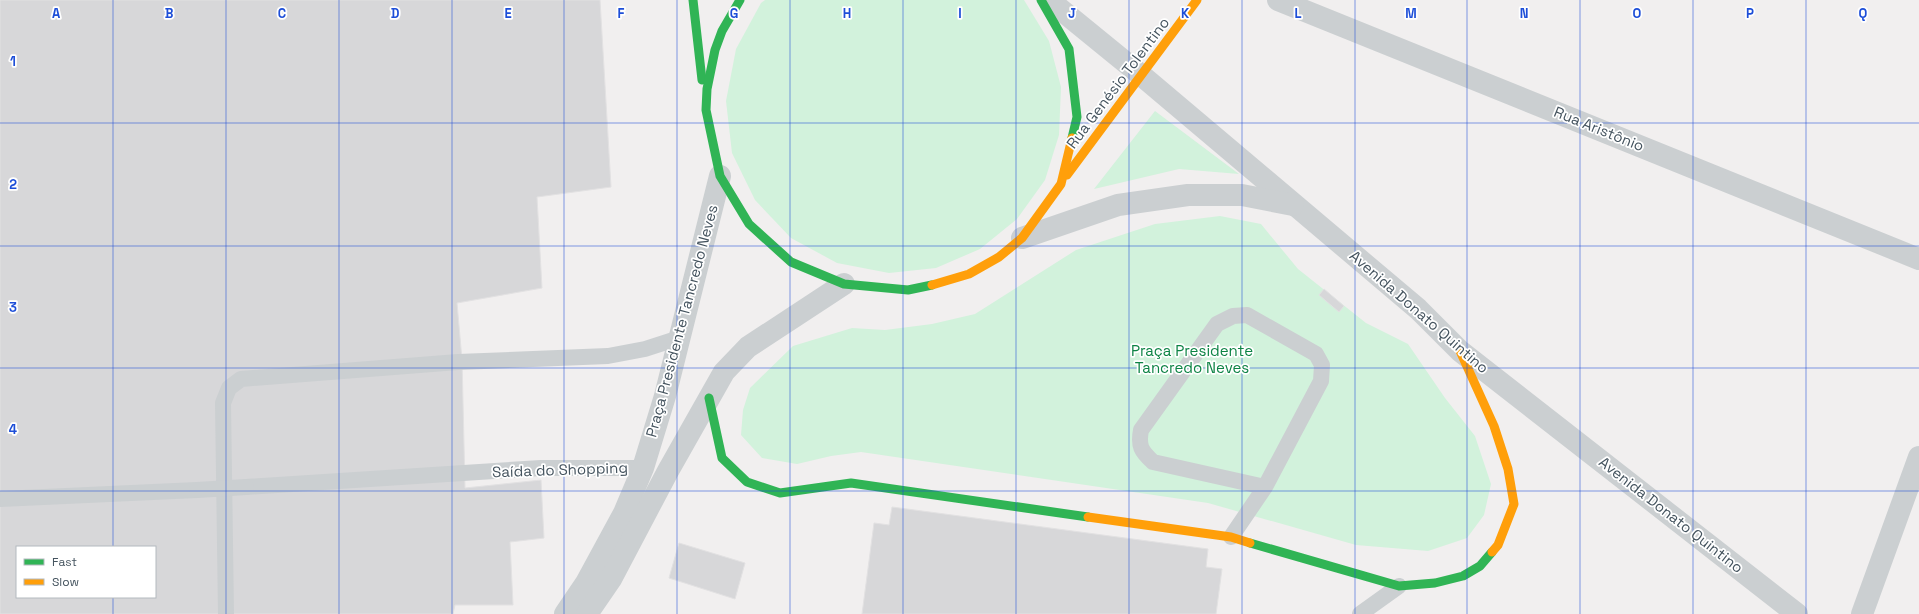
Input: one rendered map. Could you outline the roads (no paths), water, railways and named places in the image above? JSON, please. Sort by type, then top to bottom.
[{"type":"street","points":[[693,0],[706,110]]},
{"type":"street","name":"Praça Presidente Tancredo Neves","points":[[740,0],[722,31],[710,69],[706,110],[720,176],[749,224],[792,262],[844,284],[908,290],[939,284],[969,274],[999,257],[1022,238],[1061,184],[1077,117],[1069,49],[1041,0]]},
{"type":"street","name":"Avenida Donato Quintino","points":[[1048,0],[1141,74],[1418,309],[1460,351],[1797,614]]},
{"type":"street","name":"Rua Genésio Tolentino","points":[[1061,184],[1197,0]]},
{"type":"street","name":"Rua Aristônio","points":[[1278,0],[1919,259]]},
{"type":"street","name":"Praça Presidente Tancredo Neves","points":[[564,614],[586,583],[624,512],[642,468],[665,396],[720,176]]},
{"type":"street","name":"Praça Presidente Tancredo Neves","points":[[1022,238],[1118,205],[1188,196],[1242,194],[1296,206]]},
{"type":"street","points":[[588,614],[611,579],[668,471],[724,372],[748,347],[844,284]]},
{"type":"street","points":[[709,398],[722,458],[747,482],[780,493],[851,483],[1231,537],[1399,586],[1435,583],[1456,578],[1463,576],[1480,566],[1498,545],[1514,504],[1508,469],[1494,426],[1460,351]]},
{"type":"street","points":[[1862,614],[1919,457]]},
{"type":"lane","points":[[1231,537],[1265,487],[1321,381],[1322,365],[1316,354],[1247,315],[1232,316],[1217,324],[1141,430],[1139,440],[1142,452],[1153,462],[1265,487]]},
{"type":"lane","points":[[226,614],[223,403],[229,388],[241,379],[458,362],[608,356],[645,349],[679,338]]},
{"type":"lane","name":"Saída do Shopping","points":[[0,499],[197,490],[548,467],[642,468]]},
{"type":"lane","points":[[1360,614],[1399,586]]}]
